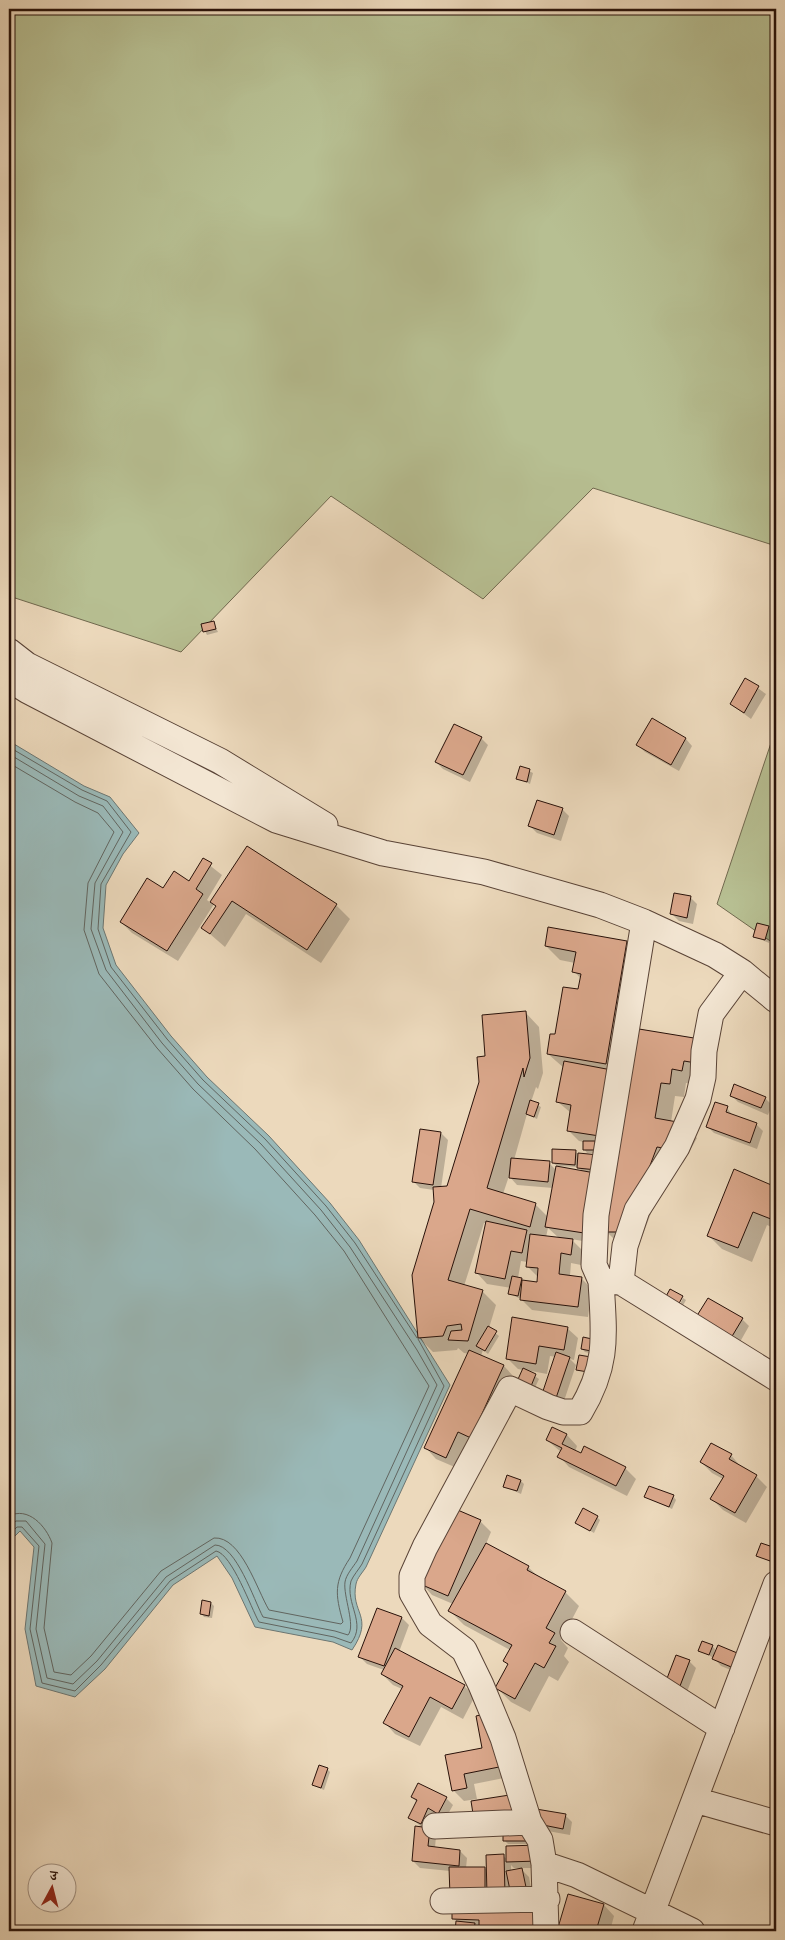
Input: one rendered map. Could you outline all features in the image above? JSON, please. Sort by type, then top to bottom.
[{"type":"street","points":[[9,651],[27,665],[220,761],[358,844]]},
{"type":"street","points":[[9,679],[28,691],[268,816],[305,830],[358,844],[383,853],[484,872],[600,904],[644,922],[714,955],[742,972],[776,1000]]},
{"type":"street","points":[[644,922],[596,1215],[594,1265],[611,1282],[776,1378]]},
{"type":"street","points":[[546,1931],[547,1899],[540,1840],[529,1822],[503,1738],[464,1650],[430,1624],[421,1611],[412,1593],[412,1576],[449,1500],[510,1389],[563,1412],[580,1412],[593,1392],[601,1370],[611,1282],[637,1210],[677,1147],[698,1099],[703,1077],[704,1051],[711,1014],[742,972]]},
{"type":"street","points":[[649,1922],[776,1584]]},
{"type":"street","points":[[573,1632],[722,1728]]},
{"type":"street","points":[[695,1800],[776,1823]]},
{"type":"street","points":[[435,1826],[529,1822]]},
{"type":"street","points":[[544,1864],[577,1875],[649,1922],[692,1931]]},
{"type":"street","points":[[443,1901],[547,1899]]},
{"type":"green space","points":[[9,9],[776,9],[776,546],[593,488],[483,599],[331,496],[181,652],[12,597],[9,592]]},
{"type":"green space","points":[[776,728],[776,945],[717,904]]},
{"type":"water","points":[[9,741],[84,786],[110,797],[139,833],[123,854],[106,885],[103,928],[116,965],[171,1036],[207,1077],[269,1136],[330,1203],[359,1240],[450,1385],[366,1567],[357,1582],[356,1602],[362,1622],[359,1639],[352,1650],[333,1642],[255,1627],[232,1578],[217,1556],[173,1585],[105,1669],[75,1697],[36,1686],[25,1629],[34,1547],[20,1531],[9,1542]]},
{"type":"building","points":[[214,621],[216,629],[203,632],[201,624]]},
{"type":"building","points":[[745,678],[759,686],[744,713],[730,704]]},
{"type":"building","points":[[652,718],[686,738],[671,765],[636,745]]},
{"type":"building","points":[[454,724],[482,737],[463,775],[435,762]]},
{"type":"building","points":[[520,766],[530,769],[527,782],[516,779]]},
{"type":"building","points":[[537,800],[563,808],[554,835],[528,826]]},
{"type":"building","points":[[247,846],[337,904],[307,950],[232,901],[210,934],[201,928],[216,906],[210,902]]},
{"type":"building","points":[[203,858],[212,863],[196,889],[203,894],[167,951],[120,922],[147,878],[163,888],[174,871],[189,881]]},
{"type":"building","points":[[674,893],[691,896],[687,918],[670,914]]},
{"type":"building","points":[[757,923],[769,926],[765,940],[753,937]]},
{"type":"building","points":[[548,927],[627,941],[606,1064],[547,1054],[550,1034],[555,1034],[563,987],[578,989],[581,974],[572,972],[576,952],[545,946]]},
{"type":"building","points":[[526,1011],[530,1058],[524,1077],[523,1068],[487,1188],[536,1203],[530,1227],[470,1209],[448,1280],[483,1290],[468,1341],[448,1340],[451,1331],[462,1330],[461,1324],[447,1326],[443,1336],[418,1338],[412,1275],[434,1202],[433,1187],[447,1186],[479,1082],[477,1057],[485,1056],[482,1015]]},
{"type":"building","points":[[639,1029],[700,1039],[696,1063],[684,1061],[682,1071],[672,1069],[670,1084],[661,1083],[655,1118],[683,1123],[669,1149],[657,1147],[625,1232],[605,1232]]},
{"type":"building","points":[[564,1061],[617,1071],[606,1137],[567,1131],[571,1105],[556,1102]]},
{"type":"building","points":[[734,1084],[766,1097],[761,1108],[730,1096]]},
{"type":"building","points":[[530,1100],[539,1103],[534,1117],[526,1114]]},
{"type":"building","points":[[715,1102],[728,1106],[726,1112],[757,1123],[750,1143],[706,1127]]},
{"type":"building","points":[[420,1129],[441,1132],[433,1185],[412,1182]]},
{"type":"building","points":[[583,1141],[595,1141],[595,1150],[583,1150]]},
{"type":"building","points":[[552,1149],[576,1150],[575,1165],[552,1163]]},
{"type":"building","points":[[578,1153],[599,1155],[597,1170],[577,1168]]},
{"type":"building","points":[[511,1158],[550,1161],[548,1182],[509,1178]]},
{"type":"building","points":[[556,1166],[595,1173],[584,1233],[545,1227]]},
{"type":"building","points":[[734,1169],[776,1187],[776,1221],[753,1212],[738,1248],[707,1236]]},
{"type":"building","points":[[486,1221],[527,1230],[522,1253],[511,1251],[505,1279],[475,1273]]},
{"type":"building","points":[[530,1234],[573,1239],[571,1255],[561,1253],[559,1274],[582,1277],[578,1307],[520,1300],[522,1280],[537,1282],[538,1268],[526,1267]]},
{"type":"building","points":[[512,1276],[522,1278],[518,1296],[508,1294]]},
{"type":"building","points":[[670,1289],[683,1296],[676,1309],[663,1302]]},
{"type":"building","points":[[708,1298],[743,1318],[728,1343],[693,1322]]},
{"type":"building","points":[[512,1317],[568,1327],[564,1350],[539,1346],[536,1364],[506,1359]]},
{"type":"building","points":[[488,1326],[497,1331],[485,1351],[476,1346]]},
{"type":"building","points":[[583,1337],[592,1339],[591,1351],[581,1349]]},
{"type":"building","points":[[469,1350],[504,1365],[471,1438],[458,1432],[446,1458],[424,1448]]},
{"type":"building","points":[[556,1352],[570,1357],[555,1401],[541,1397]]},
{"type":"building","points":[[579,1355],[591,1357],[588,1372],[576,1370]]},
{"type":"building","points":[[523,1368],[536,1374],[529,1391],[515,1386]]},
{"type":"building","points":[[552,1427],[567,1434],[562,1444],[581,1453],[584,1446],[626,1467],[616,1486],[557,1457],[562,1448],[546,1440]]},
{"type":"building","points":[[711,1443],[732,1454],[729,1459],[757,1475],[735,1513],[710,1499],[724,1476],[700,1462]]},
{"type":"building","points":[[507,1475],[521,1480],[517,1491],[503,1487]]},
{"type":"building","points":[[649,1486],[674,1495],[669,1507],[644,1497]]},
{"type":"building","points":[[453,1508],[481,1520],[448,1596],[420,1584]]},
{"type":"building","points":[[583,1508],[598,1516],[590,1531],[575,1523]]},
{"type":"building","points":[[486,1543],[529,1566],[527,1570],[566,1591],[546,1628],[555,1633],[549,1643],[556,1646],[544,1668],[535,1663],[515,1699],[495,1688],[508,1664],[503,1661],[512,1645],[448,1611]]},
{"type":"building","points":[[761,1543],[776,1548],[773,1562],[756,1556]]},
{"type":"building","points":[[202,1600],[211,1602],[209,1616],[200,1614]]},
{"type":"building","points":[[377,1608],[402,1617],[384,1666],[358,1657]]},
{"type":"building","points":[[702,1641],[713,1645],[709,1655],[698,1651]]},
{"type":"building","points":[[718,1645],[742,1655],[736,1669],[712,1659]]},
{"type":"building","points":[[395,1648],[465,1685],[452,1709],[430,1697],[409,1737],[383,1723],[403,1686],[381,1674]]},
{"type":"building","points":[[676,1655],[690,1660],[680,1686],[666,1681]]},
{"type":"building","points":[[489,1713],[499,1767],[464,1774],[467,1788],[452,1791],[445,1755],[482,1748],[476,1716]]},
{"type":"building","points":[[319,1765],[328,1768],[321,1788],[312,1785]]},
{"type":"building","points":[[418,1783],[447,1797],[438,1814],[428,1808],[421,1824],[408,1818],[417,1800],[411,1797]]},
{"type":"building","points":[[516,1794],[519,1813],[474,1820],[471,1801]]},
{"type":"building","points":[[536,1809],[566,1814],[563,1829],[533,1823]]},
{"type":"building","points":[[415,1826],[430,1828],[428,1846],[460,1850],[459,1866],[412,1861]]},
{"type":"building","points":[[503,1827],[527,1827],[527,1841],[503,1841]]},
{"type":"building","points":[[539,1845],[539,1861],[506,1862],[506,1846]]},
{"type":"building","points":[[504,1854],[505,1895],[487,1895],[486,1855]]},
{"type":"building","points":[[449,1867],[485,1867],[485,1896],[450,1896]]},
{"type":"building","points":[[522,1868],[527,1892],[511,1895],[506,1871]]},
{"type":"building","points":[[568,1894],[604,1904],[596,1931],[557,1931]]},
{"type":"building","points":[[541,1904],[540,1931],[479,1931],[479,1920],[452,1919],[452,1905]]},
{"type":"building","points":[[456,1921],[475,1923],[474,1931],[455,1931]]},
{"type":"building","points":[[438,1929],[454,1930],[454,1931],[438,1931]]}]
